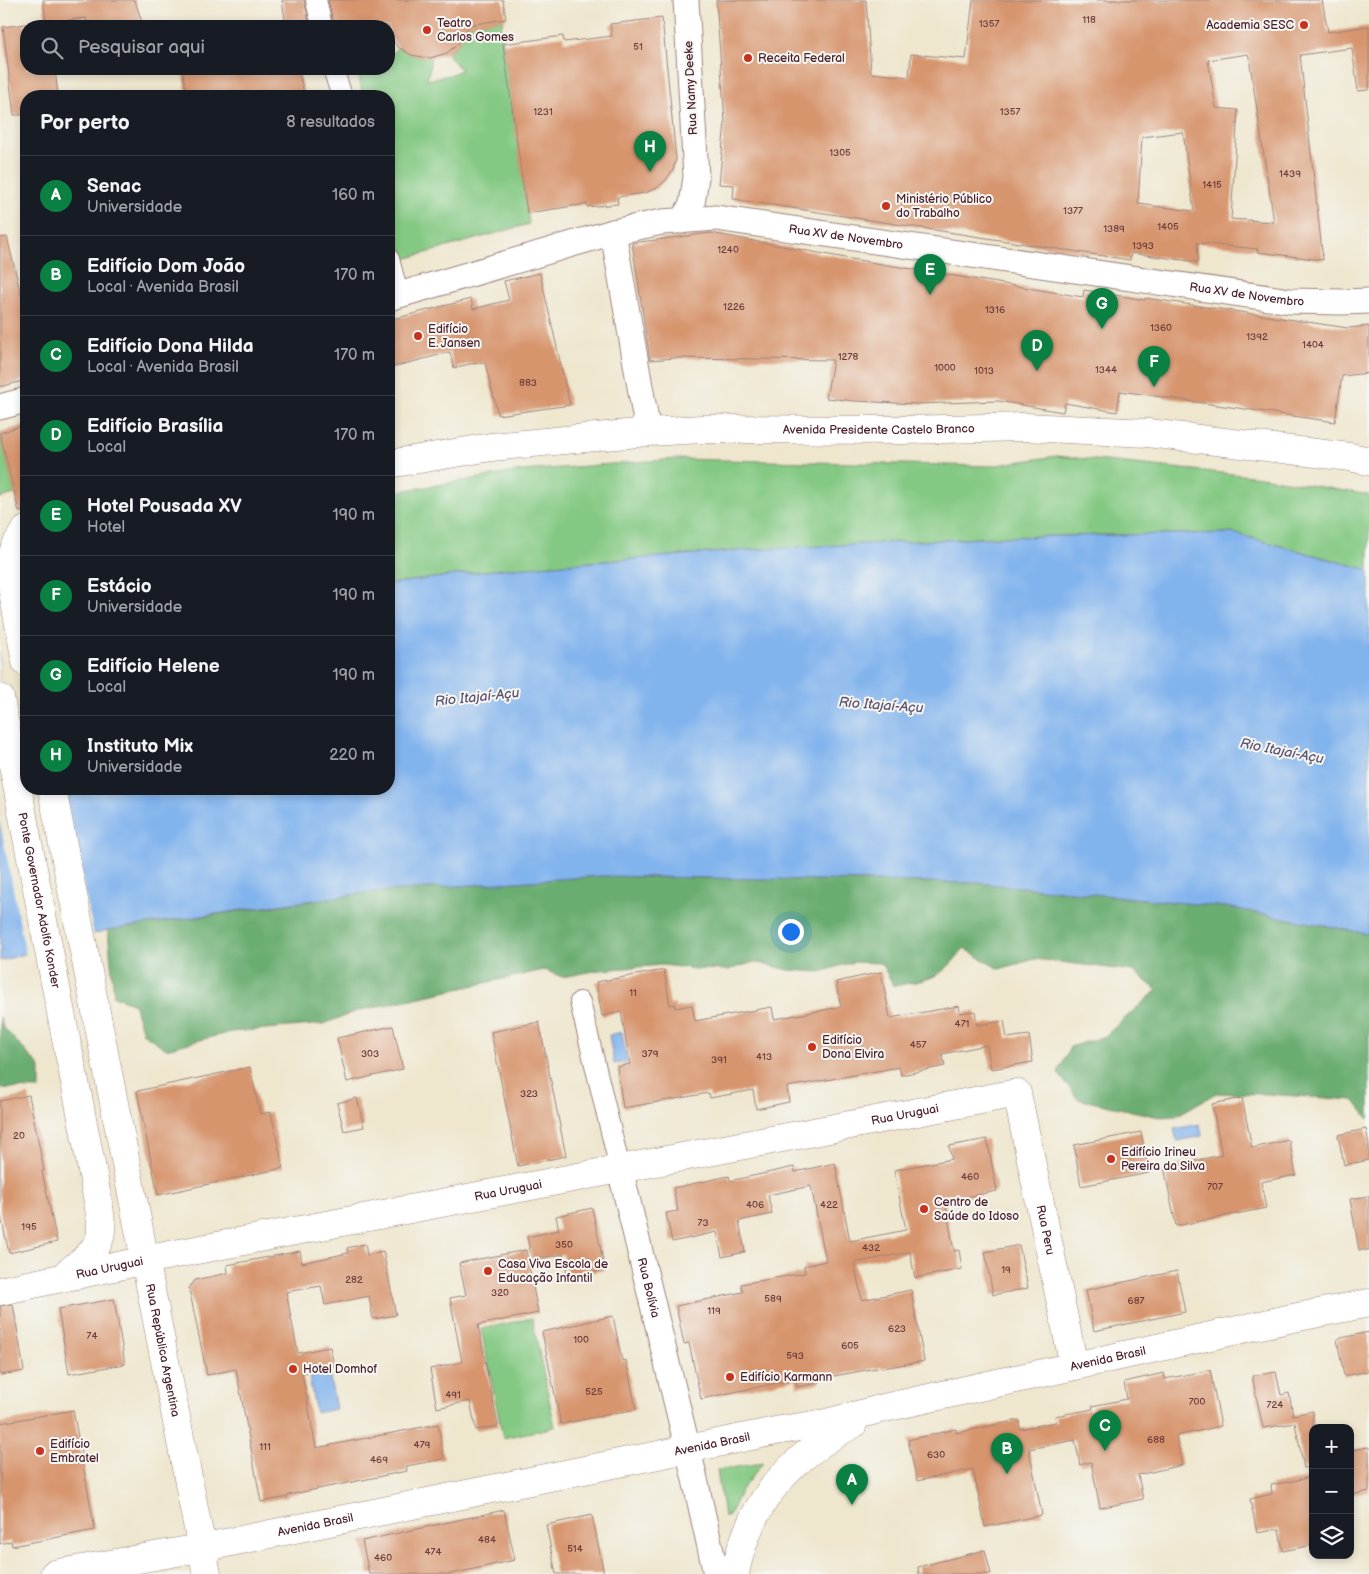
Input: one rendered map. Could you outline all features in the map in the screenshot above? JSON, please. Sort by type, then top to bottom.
[{"type":"main road","name":"Avenida Presidente Castelo Branco","points":[[395,463],[491,447],[648,432],[702,429],[903,430],[1035,427],[1148,433],[1369,460]]},
{"type":"main road","points":[[0,534],[20,530]]},
{"type":"main road","points":[[20,537],[10,559],[8,570],[20,633]]},
{"type":"main road","name":"Ponte Governador Adolfo Konder","points":[[0,698],[79,1099],[100,1216],[100,1237],[96,1247],[63,1277]]},
{"type":"main road","name":"Rua República Argentina","points":[[53,795],[204,1561]]},
{"type":"main road","name":"Rua Uruguai","points":[[0,1291],[466,1198],[1017,1093]]},
{"type":"main road","name":"Rua Peru","points":[[1017,1093],[1074,1366]]},
{"type":"main road","name":"Avenida Brasil","points":[[54,1574],[204,1561],[234,1541],[781,1430],[826,1423],[884,1408],[1074,1366],[1369,1303]]},
{"type":"main road","points":[[735,1574],[743,1545],[756,1512],[781,1477],[810,1451],[834,1434],[884,1408]]},
{"type":"main road","points":[[195,1510],[213,1527],[234,1541]]},
{"type":"street","points":[[316,0],[321,20]]},
{"type":"street","name":"Rua Namy Deeke","points":[[682,221],[692,204],[696,177],[686,0]]},
{"type":"street","points":[[335,75],[340,90]]},
{"type":"street","name":"Rua Namy Deeke","points":[[696,177],[706,203],[716,218]]},
{"type":"street","name":"Rua XV de Novembro","points":[[395,296],[613,232],[662,222],[716,218],[1290,301],[1369,301]]},
{"type":"street","points":[[613,232],[648,432]]},
{"type":"street","points":[[0,407],[20,402]]},
{"type":"street","name":"Rua Bolívia","points":[[580,1002],[716,1574]]},
{"type":"green space","points":[[503,19],[501,28],[529,224],[401,260],[395,234],[395,90],[362,90],[358,75],[395,75],[395,50],[398,47],[411,55],[430,58],[427,80],[450,75],[461,70],[447,53],[458,44],[467,25]]},
{"type":"green space","points":[[5,431],[1,435],[2,441],[14,491],[19,493],[0,498],[0,433]]},
{"type":"green space","points":[[1057,456],[1262,477],[1369,495],[1369,570],[1233,533],[1002,537],[762,549],[501,569],[395,583],[395,492],[522,471],[677,459],[989,466]]},
{"type":"green space","points":[[601,876],[979,883],[1226,907],[1369,934],[1369,1119],[1354,1100],[1266,1094],[1216,1093],[1176,1116],[1159,1117],[1078,1099],[1058,1073],[1070,1047],[1105,1036],[1157,990],[1133,971],[1035,959],[999,969],[964,948],[956,959],[934,976],[917,982],[894,986],[881,963],[853,962],[820,972],[789,970],[754,962],[728,970],[663,965],[600,970],[562,977],[544,970],[357,1011],[324,1024],[231,1032],[166,1049],[143,1033],[134,1004],[114,996],[108,930],[372,892]]},
{"type":"green space","points":[[0,1016],[3,1027],[40,1067],[40,1089],[0,1088]]},
{"type":"green space","points":[[532,1318],[555,1427],[503,1438],[481,1329]]},
{"type":"green space","points":[[763,1463],[741,1490],[728,1517],[724,1516],[717,1470]]},
{"type":"water","name":"Rio Itajaí-Açu","points":[[1233,533],[1369,570],[1369,934],[1226,907],[979,883],[601,876],[372,892],[249,909],[108,930],[0,961],[0,652],[20,757],[20,795],[395,795],[395,583],[501,569],[762,549],[1002,537]]},
{"type":"water","points":[[622,1032],[627,1062],[614,1064],[609,1035]]},
{"type":"water","points":[[1200,1124],[1202,1136],[1177,1141],[1174,1129]]},
{"type":"water","points":[[329,1373],[336,1409],[316,1413],[309,1377]]},
{"type":"pier","points":[[20,644],[20,795],[65,795],[94,936],[26,956],[0,822],[0,649]]},
{"type":"building","points":[[43,0],[135,0],[141,20],[86,20],[86,18],[46,20]]},
{"type":"building","points":[[282,0],[304,0],[309,20],[285,20]]},
{"type":"building","name":"Teatro Carlos Gomes","points":[[328,0],[503,0],[506,19],[469,25],[458,44],[447,53],[430,58],[411,55],[398,47],[395,43],[395,20],[333,20]]},
{"type":"building","points":[[716,0],[866,0],[871,73],[909,77],[911,54],[966,59],[973,0],[1322,0],[1328,32],[1369,26],[1369,90],[1358,91],[1352,48],[1300,55],[1323,260],[1257,252],[1258,249],[1197,243],[1198,262],[1131,253],[1130,260],[733,199],[734,185],[719,184],[725,122]],"holes":[[[1248,54],[1249,57],[1274,222],[1231,219],[1238,110],[1216,108],[1208,60]],[[1183,132],[1194,211],[1138,204],[1142,137]]]},
{"type":"building","points":[[662,18],[676,159],[673,170],[657,188],[645,193],[617,197],[618,204],[587,207],[587,204],[527,213],[503,44],[563,36],[564,42],[612,36],[610,24]]},
{"type":"building","points":[[20,25],[20,75],[56,75],[57,90],[20,90],[20,115],[14,115],[3,27]]},
{"type":"building","points":[[183,75],[300,75],[303,90],[186,90]]},
{"type":"building","points":[[711,233],[851,259],[1083,297],[1084,290],[1348,328],[1369,326],[1369,373],[1342,376],[1335,422],[1120,391],[1117,412],[1065,403],[1063,412],[998,401],[916,404],[855,401],[826,398],[833,360],[675,358],[650,360],[632,243]]},
{"type":"building","points":[[7,237],[20,290],[20,381],[0,387],[0,238]]},
{"type":"building","points":[[540,273],[570,405],[498,415],[485,363],[469,364],[454,368],[450,352],[395,366],[395,318],[471,299],[473,309],[509,300],[504,281]]},
{"type":"building","points":[[20,426],[20,512],[19,512],[0,433]]},
{"type":"building","points":[[664,970],[670,1005],[675,1004],[675,1008],[692,1005],[695,1021],[772,1007],[774,1019],[841,1007],[836,982],[881,972],[890,1018],[959,1006],[960,1013],[975,1011],[977,1025],[1004,1021],[1007,1038],[1029,1035],[1033,1062],[991,1069],[987,1045],[942,1054],[945,1066],[901,1075],[899,1067],[787,1087],[789,1102],[756,1109],[753,1090],[710,1098],[709,1093],[623,1108],[617,1067],[630,1064],[621,1012],[602,1016],[596,982]]},
{"type":"building","points":[[539,1022],[566,1156],[518,1166],[491,1032]]},
{"type":"building","points":[[393,1026],[403,1069],[347,1082],[337,1038]]},
{"type":"building","points":[[250,1067],[260,1114],[271,1112],[283,1168],[158,1195],[137,1091]]},
{"type":"building","points":[[29,1095],[57,1242],[9,1253],[0,1212],[0,1101]]},
{"type":"building","points":[[357,1098],[364,1127],[344,1131],[337,1103]]},
{"type":"building","points":[[1242,1098],[1252,1148],[1289,1140],[1296,1175],[1261,1182],[1266,1208],[1176,1226],[1164,1167],[1222,1155],[1212,1104]]},
{"type":"building","points":[[1366,1129],[1369,1144],[1369,1160],[1344,1165],[1338,1135]]},
{"type":"building","name":"Edifício Irineu Pereira da Silva","points":[[1141,1132],[1149,1173],[1081,1186],[1074,1145]]},
{"type":"building","points":[[987,1139],[997,1191],[945,1201],[954,1251],[959,1250],[962,1269],[915,1278],[910,1252],[854,1263],[862,1300],[911,1290],[924,1361],[818,1379],[819,1383],[797,1387],[796,1379],[701,1399],[689,1343],[684,1344],[676,1306],[743,1292],[741,1284],[805,1273],[804,1266],[826,1261],[811,1186],[768,1195],[772,1214],[739,1221],[745,1252],[722,1257],[717,1232],[672,1242],[666,1213],[678,1211],[673,1188],[729,1176],[730,1181],[794,1167],[795,1172],[835,1163],[850,1241],[906,1230],[894,1170],[952,1159],[949,1146]]},
{"type":"building","points":[[1369,1196],[1369,1250],[1359,1250],[1350,1199]]},
{"type":"building","points":[[592,1208],[605,1270],[568,1277],[563,1254],[532,1260],[527,1237],[559,1230],[556,1216]]},
{"type":"building","points":[[365,1244],[367,1255],[383,1251],[396,1315],[373,1319],[369,1296],[325,1305],[321,1286],[286,1292],[298,1353],[330,1347],[334,1366],[302,1373],[316,1448],[438,1424],[444,1459],[406,1466],[407,1471],[261,1502],[236,1369],[207,1375],[189,1288],[195,1280],[228,1273],[227,1265],[300,1251],[302,1263],[348,1253],[347,1248]]},
{"type":"building","points":[[1019,1245],[1028,1288],[993,1295],[985,1252]]},
{"type":"building","points":[[526,1250],[538,1313],[478,1325],[498,1426],[476,1430],[470,1401],[437,1408],[430,1369],[462,1362],[450,1298],[466,1295],[459,1263]]},
{"type":"building","points":[[1177,1271],[1185,1312],[1094,1331],[1086,1290]]},
{"type":"building","points":[[114,1299],[125,1364],[69,1374],[58,1309]]},
{"type":"building","points":[[13,1304],[24,1371],[0,1375],[0,1306]]},
{"type":"building","points":[[613,1316],[622,1361],[626,1360],[636,1409],[561,1424],[542,1332]]},
{"type":"building","points":[[1369,1332],[1369,1371],[1344,1376],[1337,1339]]},
{"type":"building","points":[[1210,1370],[1221,1426],[1176,1436],[1182,1465],[1138,1475],[1143,1499],[1100,1508],[1091,1462],[1080,1465],[1075,1440],[1029,1449],[1042,1515],[985,1527],[973,1469],[917,1481],[908,1440],[956,1429],[956,1433],[1019,1420],[1020,1429],[1056,1422],[1055,1416],[1093,1409],[1092,1406],[1127,1399],[1124,1382],[1164,1373],[1165,1379]]},
{"type":"building","points":[[1276,1372],[1281,1395],[1289,1393],[1293,1415],[1313,1411],[1313,1424],[1309,1424],[1309,1467],[1304,1468],[1295,1423],[1263,1428],[1252,1376]]},
{"type":"building","name":"Edifício Embratel","points":[[73,1410],[95,1530],[12,1546],[11,1541],[0,1544],[0,1423]]},
{"type":"building","points":[[1369,1447],[1369,1491],[1354,1494],[1354,1469],[1354,1449]]},
{"type":"building","points":[[1309,1478],[1309,1546],[1283,1551],[1279,1529],[1257,1533],[1250,1499],[1272,1494],[1271,1485]]},
{"type":"building","points":[[504,1510],[515,1560],[451,1574],[369,1574],[362,1541]]},
{"type":"building","points":[[592,1515],[604,1574],[556,1574],[546,1525]]},
{"type":"building","points":[[985,1550],[991,1574],[919,1574],[918,1567]]},
{"type":"place","name":"Academia SESC","points":[[1304,25]]},
{"type":"place","name":"Teatro Carlos Gomes","points":[[427,30]]},
{"type":"place","name":"Receita Federal","points":[[748,58]]},
{"type":"place","name":"Instituto Mix","points":[[650,172]]},
{"type":"place","name":"Ministério Público do Trabalho","points":[[886,206]]},
{"type":"place","name":"Hotel Pousada XV","points":[[930,295]]},
{"type":"place","name":"Edifício Helene","points":[[1102,329]]},
{"type":"place","name":"Edifício E. Jansen","points":[[418,336]]},
{"type":"place","name":"Edifício Brasília","points":[[1037,371]]},
{"type":"place","name":"Estácio","points":[[1154,387]]},
{"type":"place","name":"Edifício Dona Elvira","points":[[812,1047]]},
{"type":"place","name":"Edifício Irineu Pereira da Silva","points":[[1111,1159]]},
{"type":"place","name":"Centro de Saúde do Idoso","points":[[924,1209]]},
{"type":"place","name":"Casa Viva Escola de Educação Infantil","points":[[488,1271]]},
{"type":"place","name":"Hotel Domhof","points":[[293,1369]]},
{"type":"place","name":"Edifício Karmann","points":[[730,1377]]},
{"type":"place","name":"Edifício Embratel","points":[[40,1451]]},
{"type":"place","name":"Edifício Dona Hilda","points":[[1105,1451]]},
{"type":"place","name":"Edifício Dom João","points":[[1007,1474]]},
{"type":"place","name":"Senac","points":[[852,1505]]}]
